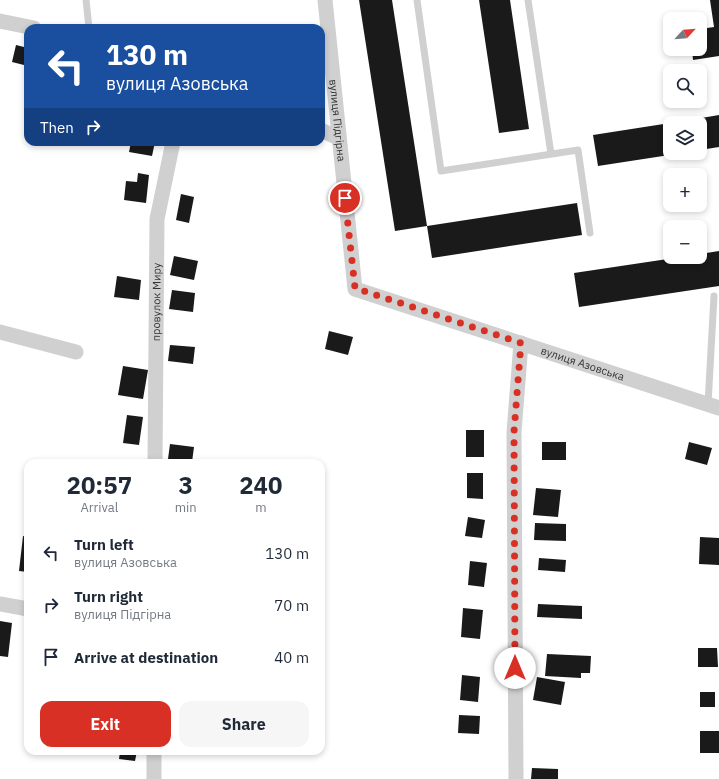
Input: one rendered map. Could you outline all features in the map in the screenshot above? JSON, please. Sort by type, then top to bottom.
[{"type":"street","name":"вулиця Підгірна","points":[[325,0],[338,138],[355,288]]},
{"type":"street","points":[[0,21],[24,26]]},
{"type":"street","points":[[325,132],[338,138]]},
{"type":"street","name":"провулок Миру","points":[[156,459],[157,219],[172,146]]},
{"type":"street","name":"вулиця Азовська","points":[[355,288],[713,406]]},
{"type":"street","points":[[0,332],[76,352]]},
{"type":"street","points":[[516,779],[514,432],[521,343]]},
{"type":"street","points":[[0,604],[24,608]]},
{"type":"street","points":[[154,755],[154,779]]},
{"type":"lane","points":[[86,0],[89,24]]},
{"type":"lane","points":[[417,0],[441,171],[578,150],[590,233]]},
{"type":"lane","points":[[528,0],[551,154]]},
{"type":"lane","points":[[713,406],[716,318],[714,296]]},
{"type":"building","points":[[359,0],[392,0],[427,226],[395,231]]},
{"type":"building","points":[[479,0],[510,0],[529,129],[499,133]]},
{"type":"building","points":[[710,0],[719,0],[719,56],[693,60],[693,56],[707,56],[707,28],[714,27]]},
{"type":"building","points":[[16,45],[24,47],[24,65],[12,62]]},
{"type":"building","points":[[719,115],[719,147],[707,149],[707,117]]},
{"type":"building","points":[[663,124],[663,156],[598,166],[593,135]]},
{"type":"building","points":[[130,146],[154,146],[152,156],[129,152]]},
{"type":"building","points":[[138,173],[149,175],[146,203],[124,200],[126,181],[137,182]]},
{"type":"building","points":[[181,194],[194,197],[189,223],[176,220]]},
{"type":"building","points":[[577,203],[582,235],[432,258],[427,226]]},
{"type":"building","points":[[719,251],[719,286],[579,307],[574,273],[663,260],[663,264],[707,264],[707,253]]},
{"type":"building","points":[[174,256],[198,261],[194,280],[170,275]]},
{"type":"building","points":[[117,276],[141,280],[139,300],[114,297]]},
{"type":"building","points":[[172,290],[195,293],[193,312],[169,309]]},
{"type":"building","points":[[329,331],[353,337],[348,355],[325,349]]},
{"type":"building","points":[[170,345],[195,347],[193,364],[168,361]]},
{"type":"building","points":[[123,366],[148,370],[143,399],[118,395]]},
{"type":"building","points":[[127,415],[143,417],[139,445],[123,443]]},
{"type":"building","points":[[466,430],[484,430],[484,457],[466,457]]},
{"type":"building","points":[[542,442],[566,442],[566,460],[542,460]]},
{"type":"building","points":[[689,442],[712,448],[707,465],[685,459]]},
{"type":"building","points":[[170,444],[194,447],[192,459],[168,459]]},
{"type":"building","points":[[467,473],[483,473],[483,499],[467,498]]},
{"type":"building","points":[[536,488],[561,490],[558,517],[533,515]]},
{"type":"building","points":[[468,517],[485,520],[482,538],[465,536]]},
{"type":"building","points":[[535,523],[566,524],[566,541],[534,540]]},
{"type":"building","points":[[23,536],[24,572],[19,571]]},
{"type":"building","points":[[700,537],[719,538],[719,565],[699,564]]},
{"type":"building","points":[[539,558],[566,560],[565,572],[538,570]]},
{"type":"building","points":[[470,561],[487,563],[484,587],[468,585]]},
{"type":"building","points":[[538,604],[582,606],[582,619],[537,617]]},
{"type":"building","points":[[463,608],[483,610],[480,639],[461,637]]},
{"type":"building","points":[[0,621],[12,623],[8,657],[0,656]]},
{"type":"building","points":[[698,648],[717,648],[718,667],[698,667]]},
{"type":"building","points":[[547,654],[591,656],[590,673],[581,673],[581,678],[545,676]]},
{"type":"building","points":[[462,675],[480,677],[478,702],[460,700]]},
{"type":"building","points":[[537,677],[565,682],[561,705],[533,700]]},
{"type":"building","points":[[700,692],[715,692],[715,707],[700,707]]},
{"type":"building","points":[[459,715],[480,716],[479,734],[458,733]]},
{"type":"building","points":[[700,731],[719,731],[719,753],[700,753]]},
{"type":"building","points":[[120,755],[136,755],[135,761],[119,759]]},
{"type":"building","points":[[532,768],[558,769],[558,779],[531,779]]},
{"type":"route","points":[[345,198],[355,288],[521,343],[514,432],[515,668]]}]
